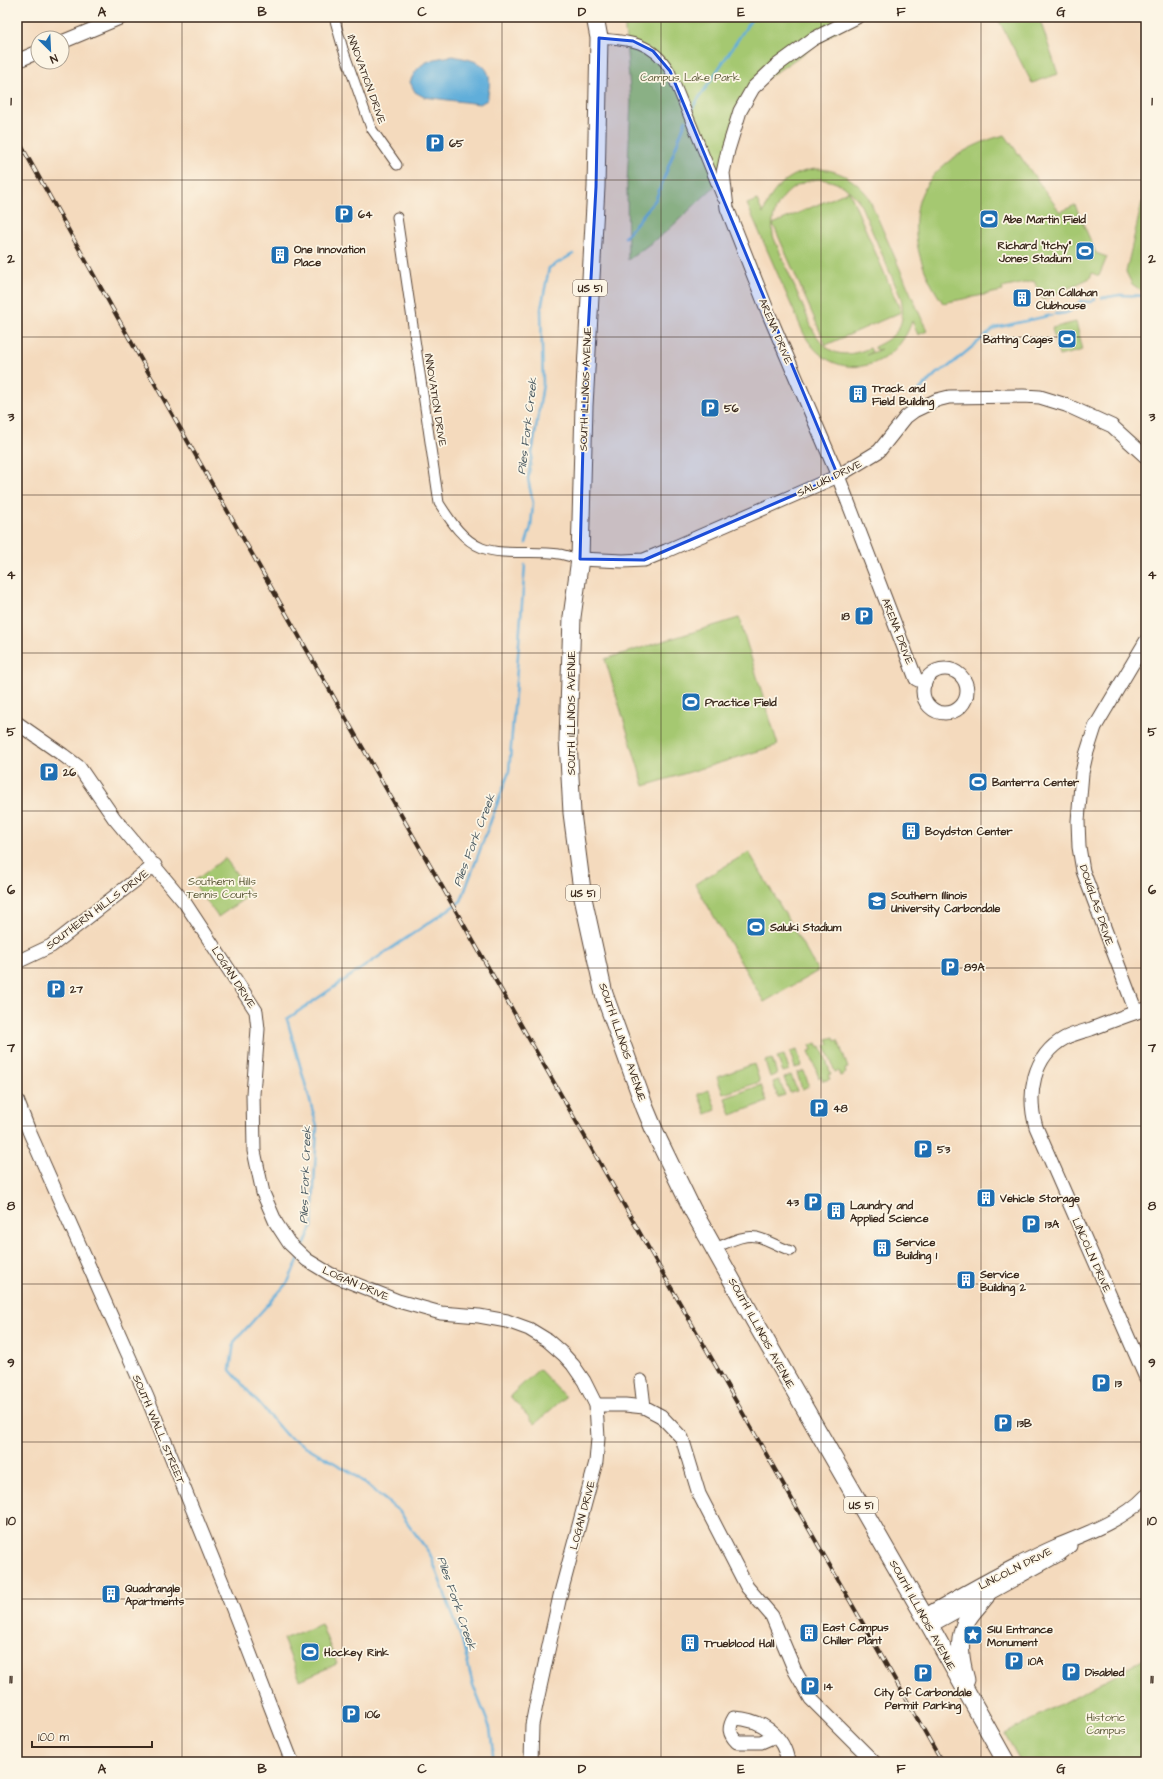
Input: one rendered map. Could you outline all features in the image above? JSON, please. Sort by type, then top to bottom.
[{"type":"highway","name":"SOUTH ILLINOIS AVENUE","points":[[595,17],[599,38],[596,187],[584,406],[580,559],[572,617],[568,740],[572,813],[583,898],[604,994],[645,1108],[658,1139],[692,1208],[758,1327],[927,1621],[1006,1762]]},
{"type":"highway","points":[[970,1700],[960,1650],[965,1623],[986,1596]]},
{"type":"street","points":[[70,39],[122,17]]},
{"type":"street","name":"INNOVATION DRIVE","points":[[334,17],[343,49],[371,128],[398,166]]},
{"type":"street","name":"ARENA DRIVE","points":[[856,17],[813,40],[776,66],[753,88],[740,111],[728,150],[723,173],[727,208],[770,317],[838,476],[916,679],[924,683]]},
{"type":"street","points":[[599,38],[615,39],[642,44],[653,50],[662,59],[670,71],[727,208]]},
{"type":"street","points":[[17,61],[30,55]]},
{"type":"street","name":"INNOVATION DRIVE","points":[[397,218],[439,504],[454,526],[467,539],[482,548],[502,551],[559,554],[580,559]]},
{"type":"street","name":"SALUKI DRIVE","points":[[580,559],[623,561],[644,560],[838,476],[879,451],[906,417],[914,411],[937,400],[949,397],[1040,397],[1066,405],[1112,426],[1146,457]]},
{"type":"street","name":"DOUGLAS DRIVE","points":[[1141,1011],[1083,871],[1079,847],[1078,821],[1082,773],[1095,727],[1146,641]]},
{"type":"street","name":"LOGAN DRIVE","points":[[17,723],[63,754],[79,767],[114,818],[185,902],[256,1011],[258,1029],[253,1094],[254,1151],[263,1193],[276,1223],[289,1243],[300,1254],[330,1274],[398,1301],[441,1313],[479,1316],[507,1321],[529,1329],[547,1340],[573,1365],[596,1405],[598,1438],[596,1462],[560,1596],[537,1697],[532,1725],[531,1762]]},
{"type":"street","name":"SOUTHERN HILLS DRIVE","points":[[17,962],[57,942],[155,865]]},
{"type":"street","name":"LINCOLN DRIVE","points":[[1141,1011],[1065,1038],[1048,1051],[1034,1079],[1031,1095],[1032,1112],[1038,1132],[1146,1378]]},
{"type":"street","name":"SOUTH WALL STREET","points":[[17,1100],[29,1131],[147,1397],[230,1599],[292,1762]]},
{"type":"street","points":[[715,1248],[750,1236],[758,1237],[791,1251]]},
{"type":"street","points":[[641,1381],[644,1407]]},
{"type":"street","points":[[596,1405],[625,1405],[644,1407],[661,1416],[682,1438],[706,1508],[747,1588],[772,1616],[795,1671],[810,1699],[874,1762]]},
{"type":"street","name":"LINCOLN DRIVE","points":[[927,1621],[1000,1574],[1056,1546],[1081,1537],[1125,1513],[1146,1496]]},
{"type":"street","name":"LINCOLN DRIVE","points":[[927,1621],[986,1596],[1060,1554],[1081,1537]]},
{"type":"street","points":[[775,1736],[780,1739],[787,1753],[788,1762]]},
{"type":"highlighted area","points":[[599,38],[633,41],[653,51],[670,71],[838,476],[644,560],[580,559],[584,406],[596,187]]},
{"type":"green space","name":"Campus Lake Park","points":[[624,17],[857,17],[753,88],[717,184],[667,231],[628,260],[627,184],[631,102]]},
{"type":"green space","points":[[997,17],[1039,17],[1058,74],[1032,83]]},
{"type":"green space","name":"Abe Martin Field","points":[[1005,135],[1060,212],[1075,205],[1096,253],[1107,257],[1099,276],[1092,273],[1090,278],[1043,300],[1034,281],[1002,288],[1003,291],[943,303],[924,269],[920,256],[916,231],[918,205],[930,180],[952,159],[978,144]]},
{"type":"green space","points":[[823,169],[838,173],[857,184],[868,196],[927,331],[918,335],[912,321],[903,339],[891,353],[876,362],[860,366],[844,366],[828,360],[814,349],[803,332],[747,204],[757,200],[763,214],[766,205],[776,190],[789,178],[805,171]],"holes":[[[818,179],[841,185],[859,201],[901,298],[902,316],[898,328],[889,338],[874,347],[876,350],[881,349],[867,355],[872,352],[870,348],[852,353],[836,353],[830,350],[818,337],[812,328],[773,236],[774,215],[783,198],[798,185],[807,181]]]},
{"type":"green space","points":[[849,191],[901,312],[826,345],[773,224]]},
{"type":"green space","points":[[1142,202],[1146,204],[1146,294],[1132,284],[1126,272]]},
{"type":"green space","name":"Batting Cages","points":[[1076,322],[1083,350],[1059,356],[1052,328]]},
{"type":"green space","name":"Practice Field","points":[[739,618],[778,745],[644,786],[605,659]]},
{"type":"green space","name":"Saluki Stadium","points":[[749,852],[818,971],[764,1002],[695,884]]},
{"type":"green space","name":"Southern Hills Tennis Courts","points":[[225,858],[251,894],[218,917],[193,882]]},
{"type":"green space","points":[[834,1037],[835,1041],[838,1040],[848,1068],[845,1069],[846,1073],[840,1076],[838,1071],[835,1072],[825,1045],[829,1044],[827,1039]]},
{"type":"green space","points":[[817,1043],[819,1047],[821,1046],[831,1074],[828,1075],[830,1079],[823,1081],[821,1077],[819,1078],[809,1051],[812,1050],[810,1045]]},
{"type":"green space","points":[[797,1050],[802,1066],[795,1068],[790,1052]]},
{"type":"green space","points":[[784,1055],[789,1070],[783,1072],[777,1057]]},
{"type":"green space","points":[[772,1059],[777,1074],[770,1077],[765,1061]]},
{"type":"green space","points":[[754,1064],[760,1082],[723,1094],[717,1077]]},
{"type":"green space","points":[[804,1071],[809,1086],[802,1089],[797,1073]]},
{"type":"green space","points":[[791,1075],[797,1091],[790,1093],[784,1078]]},
{"type":"green space","points":[[779,1080],[785,1095],[778,1097],[773,1082]]},
{"type":"green space","points":[[761,1085],[767,1102],[731,1115],[725,1098]]},
{"type":"green space","points":[[709,1090],[716,1110],[706,1114],[698,1094]]},
{"type":"green space","points":[[539,1369],[565,1397],[535,1424],[510,1396]]},
{"type":"green space","name":"Hockey Rink","points":[[321,1624],[337,1664],[300,1680],[283,1639]]},
{"type":"green space","name":"Historic Campus","points":[[1146,1658],[1146,1762],[1021,1762],[1005,1734]]},
{"type":"water","points":[[453,56],[479,63],[488,72],[489,88],[487,100],[480,104],[424,97],[415,92],[410,82],[422,65],[439,58]]},
{"type":"waterway","name":"Piles Fork Creek","points":[[691,110],[753,17]]},
{"type":"waterway","name":"Piles Fork Creek","points":[[625,237],[656,199],[686,120]]},
{"type":"waterway","name":"Piles Fork Creek","points":[[526,543],[531,527],[533,503],[528,479],[543,384],[541,309],[549,268],[573,254]]},
{"type":"waterway","points":[[1102,298],[1120,295],[1146,296]]},
{"type":"waterway","points":[[1055,314],[1068,312],[1081,301],[1091,302],[1095,299]]},
{"type":"waterway","points":[[916,393],[937,373],[948,367],[995,328],[1052,315]]},
{"type":"waterway","name":"Piles Fork Creek","points":[[302,1250],[312,1227],[317,1126],[287,1019],[461,901],[509,772],[525,565]]},
{"type":"waterway","name":"Piles Fork Creek","points":[[299,1258],[288,1282],[234,1342],[230,1370],[286,1435],[352,1473],[399,1511],[430,1554],[462,1640],[473,1685],[490,1728],[494,1762]]},
{"type":"railway","points":[[17,138],[147,370],[942,1762]]},
{"type":"place","name":"65","points":[[435,143]]},
{"type":"place","name":"64","points":[[344,214]]},
{"type":"place","name":"Abe Martin Field","points":[[989,219]]},
{"type":"place","name":"Richard \"Itchy\" Jones Stadium","points":[[1085,251]]},
{"type":"place","name":"One Innovation Place","points":[[280,255]]},
{"type":"place","name":"Dan Callahan Clubhouse","points":[[1022,298]]},
{"type":"place","name":"Batting Cages","points":[[1067,339]]},
{"type":"place","name":"Track and Field Building","points":[[858,394]]},
{"type":"place","name":"56","points":[[710,408]]},
{"type":"place","name":"18","points":[[864,616]]},
{"type":"place","name":"Practice Field","points":[[691,702]]},
{"type":"place","name":"26","points":[[49,772]]},
{"type":"place","name":"Banterra Center","points":[[978,782]]},
{"type":"place","name":"Boydston Center","points":[[911,831]]},
{"type":"place","name":"Southern Illinois University Carbondale","points":[[877,901]]},
{"type":"place","name":"Saluki Stadium","points":[[756,927]]},
{"type":"place","name":"89A","points":[[950,967]]},
{"type":"place","name":"27","points":[[56,989]]},
{"type":"place","name":"48","points":[[819,1108]]},
{"type":"place","name":"53","points":[[923,1149]]},
{"type":"place","name":"Vehicle Storage","points":[[986,1198]]},
{"type":"place","name":"43","points":[[813,1202]]},
{"type":"place","name":"Laundry and Applied Science","points":[[836,1211]]},
{"type":"place","name":"13A","points":[[1031,1224]]},
{"type":"place","name":"Service Building 1","points":[[882,1248]]},
{"type":"place","name":"Service Building 2","points":[[966,1280]]},
{"type":"place","name":"13","points":[[1101,1383]]},
{"type":"place","name":"13B","points":[[1003,1423]]},
{"type":"place","name":"Quadrangle Apartments","points":[[111,1594]]},
{"type":"place","name":"East Campus Chiller Plant","points":[[809,1633]]},
{"type":"place","name":"SIU Entrance Monument","points":[[973,1635]]},
{"type":"place","name":"Trueblood Hall","points":[[690,1643]]},
{"type":"place","name":"Hockey Rink","points":[[310,1652]]},
{"type":"place","name":"10A","points":[[1014,1661]]},
{"type":"place","name":"Disabled","points":[[1071,1672]]},
{"type":"place","name":"City of Carbondale Permit Parking","points":[[923,1673]]},
{"type":"place","name":"14","points":[[810,1686]]},
{"type":"place","name":"106","points":[[351,1714]]}]
